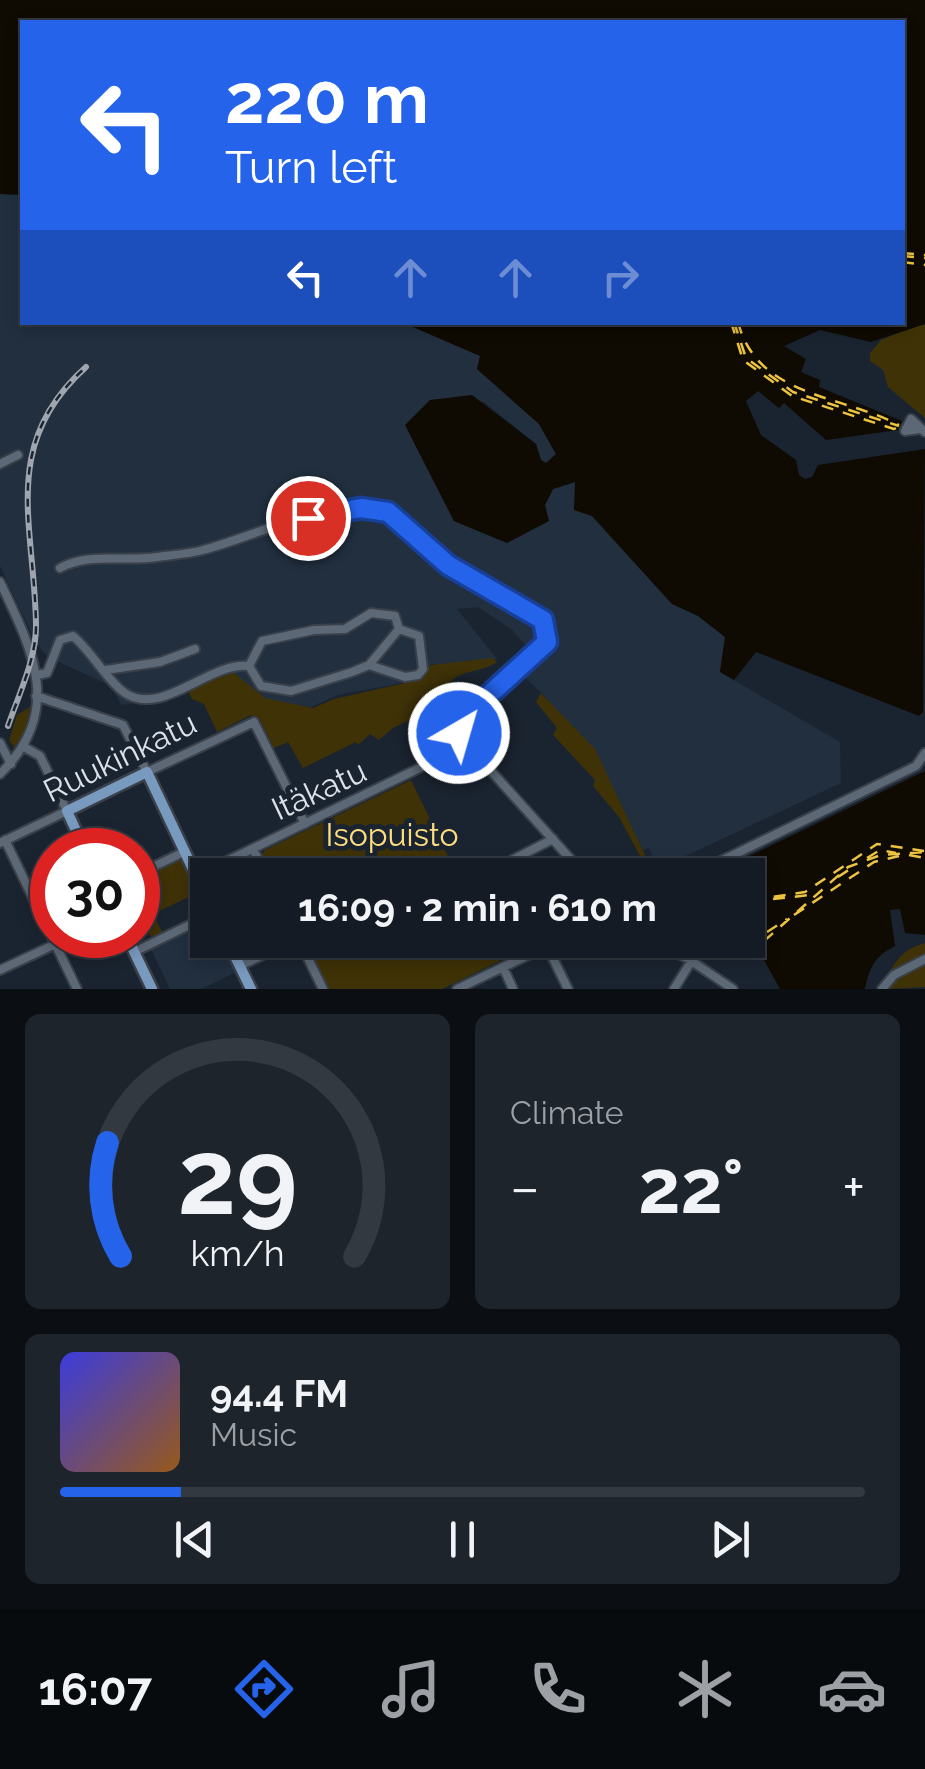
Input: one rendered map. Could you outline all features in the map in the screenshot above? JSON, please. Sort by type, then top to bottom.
[{"type":"main road","name":"Ruukinkatu","points":[[67,811],[147,772]]},
{"type":"main road","points":[[147,772],[190,864]]},
{"type":"main road","points":[[67,811],[75,828]]},
{"type":"main road","points":[[137,958],[152,989]]},
{"type":"main road","points":[[236,958],[251,989]]},
{"type":"street","points":[[0,464],[18,455]]},
{"type":"street","points":[[60,568],[80,561],[124,561],[202,550],[308,518],[377,508],[448,565],[543,620],[548,638],[541,649],[466,716],[459,728],[463,747],[473,751],[570,858]]},
{"type":"street","points":[[0,582],[32,651],[37,676],[23,752],[0,774]]},
{"type":"street","points":[[249,666],[262,641],[314,630],[345,629],[371,613],[395,616],[399,629],[420,638],[422,669],[418,675],[405,678],[369,665]]},
{"type":"street","points":[[249,666],[261,686],[273,692],[292,691],[369,665],[399,629]]},
{"type":"street","points":[[37,676],[47,673],[60,640],[66,637],[83,644],[120,690],[142,699],[171,692],[225,667],[249,666]]},
{"type":"street","points":[[106,670],[160,662],[195,649]]},
{"type":"street","points":[[36,696],[123,724],[147,772]]},
{"type":"street","name":"Ruukinkatu","points":[[147,772],[249,722],[259,728],[304,824]]},
{"type":"street","points":[[0,743],[11,764]]},
{"type":"street","name":"Itäkatu","points":[[235,858],[463,747]]},
{"type":"street","points":[[23,752],[40,756],[67,811]]},
{"type":"street","points":[[734,858],[916,766],[925,753]]},
{"type":"street","name":"Ruukinkatu","points":[[3,841],[67,811]]},
{"type":"street","points":[[516,858],[553,839]]},
{"type":"street","points":[[3,841],[30,893]]},
{"type":"street","points":[[254,849],[258,858]]},
{"type":"street","points":[[160,863],[184,852]]},
{"type":"street","points":[[160,939],[190,925]]},
{"type":"street","points":[[0,970],[30,956]]},
{"type":"street","points":[[62,958],[76,989]]},
{"type":"street","points":[[240,966],[257,958]]},
{"type":"street","points":[[306,958],[323,989]]},
{"type":"street","points":[[457,989],[520,958]]},
{"type":"street","points":[[553,958],[568,989]]},
{"type":"street","points":[[686,958],[733,989]]},
{"type":"street","points":[[674,989],[694,958]]},
{"type":"street","points":[[882,989],[894,975],[925,959]]},
{"type":"street","points":[[503,968],[513,989]]},
{"type":"shaded area","points":[[0,0],[925,0],[925,324],[871,342],[820,330],[784,346],[806,359],[801,372],[820,380],[819,387],[902,421],[898,430],[826,440],[784,403],[779,408],[758,391],[746,401],[761,435],[796,460],[799,475],[805,479],[812,477],[818,465],[925,449],[923,712],[919,716],[756,652],[734,680],[720,672],[725,637],[698,616],[672,604],[592,516],[574,510],[575,482],[553,489],[545,505],[549,521],[507,543],[454,521],[405,425],[430,400],[472,395],[536,444],[541,460],[546,463],[556,454],[539,424],[477,369],[480,356],[408,325],[905,325],[905,20],[20,20],[20,195],[0,194]]},
{"type":"shaded area","points":[[0,194],[20,195],[20,325],[408,325],[481,356],[477,369],[539,424],[556,454],[546,463],[541,460],[536,444],[484,402],[425,406],[418,412],[412,439],[454,521],[507,543],[545,505],[553,489],[575,482],[575,510],[592,516],[672,604],[698,615],[725,637],[720,672],[840,742],[841,783],[681,858],[653,858],[649,848],[641,851],[546,697],[515,668],[532,652],[511,629],[478,607],[457,609],[497,659],[444,667],[432,664],[413,681],[338,695],[311,707],[262,700],[229,674],[220,673],[164,699],[121,705],[111,686],[48,657],[37,645],[0,566]]},
{"type":"shaded area","points":[[925,771],[925,935],[905,933],[900,909],[890,910],[895,946],[874,964],[865,989],[780,989],[763,958],[765,858],[745,858]]},
{"type":"shaded area","points":[[190,927],[190,958],[230,958],[236,972],[201,989],[170,989],[155,958],[160,958],[160,942]]},
{"type":"green space","points":[[925,325],[925,418],[888,387],[883,370],[870,361],[870,353],[881,340]]},
{"type":"green space","points":[[493,658],[497,662],[459,676],[448,685],[444,693],[455,704],[449,711],[443,705],[437,707],[393,728],[379,740],[370,734],[358,745],[356,742],[303,768],[288,742],[274,748],[259,718],[251,715],[217,732],[204,704],[192,699],[188,691],[229,669],[265,698],[313,708],[334,699],[414,681],[431,665]]},
{"type":"green space","points":[[541,693],[595,749],[646,857],[640,856],[619,817],[593,786],[595,780],[553,735],[557,728],[536,702]]},
{"type":"green space","points":[[30,707],[26,733],[15,748],[9,740],[17,715]]},
{"type":"green space","name":"Isopuisto","points":[[411,780],[449,858],[264,858],[265,850]]},
{"type":"green space","points":[[181,857],[190,877],[190,896],[160,911],[160,867]]},
{"type":"green space","points":[[925,943],[925,987],[884,989],[898,960]]},
{"type":"green space","points":[[313,958],[500,961],[442,989],[328,989]]},
{"type":"ferry route","points":[[905,253],[925,255]]},
{"type":"ferry route","points":[[905,256],[925,258]]},
{"type":"ferry route","points":[[905,262],[925,265]]},
{"type":"ferry route","points":[[732,325],[743,360],[792,396],[894,429],[900,426]]},
{"type":"ferry route","points":[[735,325],[746,358],[793,392],[899,426]]},
{"type":"ferry route","points":[[739,325],[748,347],[763,366],[782,380],[899,425]]},
{"type":"ferry route","points":[[765,898],[805,892],[877,844],[924,851]]},
{"type":"ferry route","points":[[867,858],[880,850],[896,853]]},
{"type":"ferry route","points":[[765,940],[848,867],[881,855],[925,852]]},
{"type":"ferry route","points":[[909,855],[925,858]]},
{"type":"ferry route","points":[[794,915],[874,862],[899,856]]},
{"type":"ferry route","points":[[838,877],[856,865]]},
{"type":"ferry route","points":[[773,899],[810,895]]},
{"type":"ferry route","points":[[767,932],[787,919]]},
{"type":"railway","points":[[8,726],[36,636],[28,518],[32,455],[42,425],[59,396],[86,367]]},
{"type":"route","points":[[308,518],[361,508],[388,512],[448,565],[543,620],[547,642],[466,716],[459,733]]}]
